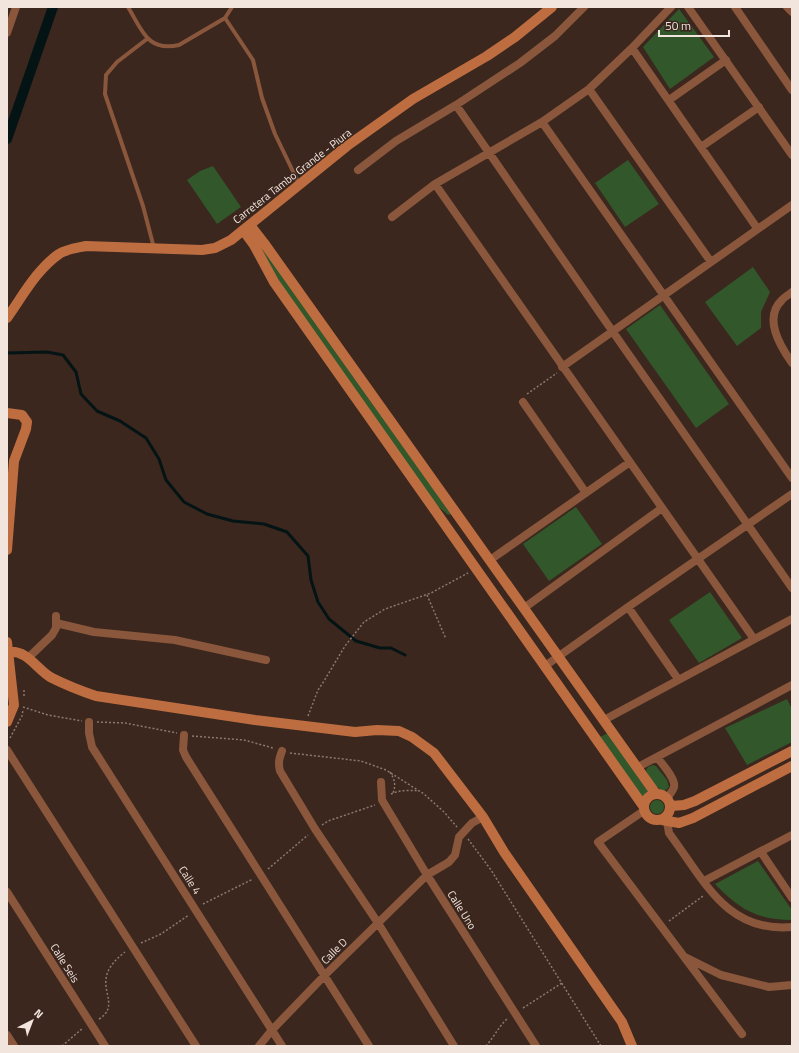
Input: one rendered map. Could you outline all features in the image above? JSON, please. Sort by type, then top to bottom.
[{"type":"street","points":[[7,32],[16,7]]},
{"type":"street","name":"Carretera Tambo Grande - Piura","points":[[7,318],[48,263],[60,253],[86,246],[202,250],[215,248],[231,240],[347,146],[413,99],[488,56],[515,37],[552,7]]},
{"type":"street","points":[[358,170],[396,141],[520,63],[555,36],[584,7]]},
{"type":"street","points":[[392,217],[435,184],[542,122],[589,89],[632,48],[671,7]]},
{"type":"street","points":[[688,7],[792,155]]},
{"type":"street","points":[[735,7],[792,90]]},
{"type":"street","points":[[787,7],[792,12]]},
{"type":"street","points":[[632,48],[757,228]]},
{"type":"street","points":[[669,100],[726,60]]},
{"type":"street","points":[[589,89],[711,262]]},
{"type":"street","points":[[456,104],[792,588]]},
{"type":"street","points":[[701,147],[759,107]]},
{"type":"street","points":[[542,122],[792,478]]},
{"type":"street","points":[[435,184],[754,639]]},
{"type":"street","points":[[563,368],[664,294],[792,205]]},
{"type":"street","points":[[246,228],[264,243],[656,794]]},
{"type":"street","points":[[246,228],[274,282],[545,666],[650,818],[658,821],[665,820],[680,823],[693,818],[792,766]]},
{"type":"street","points":[[792,292],[782,299],[776,308],[773,319],[777,337],[792,363]]},
{"type":"street","points":[[525,398],[586,492]]},
{"type":"street","points":[[7,550],[14,461],[26,429],[27,422],[22,415],[8,413]]},
{"type":"street","points":[[490,560],[630,462]]},
{"type":"street","points":[[545,666],[697,558],[792,494]]},
{"type":"street","points":[[524,608],[662,508]]},
{"type":"street","points":[[628,607],[678,679]]},
{"type":"street","points":[[28,658],[52,635],[56,628],[56,619],[94,632],[175,640],[266,660]]},
{"type":"street","points":[[604,720],[792,619]]},
{"type":"street","points":[[7,722],[14,705],[8,651],[16,651],[25,654],[36,666],[51,677],[96,696],[247,719],[355,732],[377,730],[399,731],[412,737],[434,753],[483,817],[504,852],[622,1022],[632,1046]]},
{"type":"street","points":[[638,767],[792,685]]},
{"type":"street","name":"Calle 4","points":[[89,722],[89,733],[92,747],[282,1046]]},
{"type":"street","points":[[184,735],[183,750],[186,757],[369,1046]]},
{"type":"street","points":[[7,750],[196,1046]]},
{"type":"street","points":[[282,751],[278,759],[280,772],[315,829],[378,923],[454,1046]]},
{"type":"street","points":[[742,1034],[598,842],[644,808],[647,799],[651,796],[656,794],[663,796],[669,802],[684,805],[695,801],[792,751]]},
{"type":"street","points":[[657,757],[673,780],[674,785],[669,802],[669,814],[665,820]]},
{"type":"street","name":"Calle Uno","points":[[381,782],[382,800],[427,875],[536,1046]]},
{"type":"street","points":[[462,833],[472,823],[483,817]]},
{"type":"street","points":[[665,820],[669,832],[674,840],[710,890],[732,913],[742,919],[765,927],[792,927]]},
{"type":"street","name":"Calle D","points":[[259,1046],[272,1030],[325,975],[427,875],[449,862],[455,855],[459,837],[462,833]]},
{"type":"street","points":[[704,881],[792,835]]},
{"type":"street","points":[[761,852],[792,898]]},
{"type":"street","name":"Calle Seis","points":[[7,892],[105,1046]]},
{"type":"street","points":[[683,956],[721,975],[769,987],[792,985]]},
{"type":"street","points":[[7,1035],[14,1046]]},
{"type":"lane","points":[[128,7],[147,39],[159,46],[179,45],[225,18],[232,7]]},
{"type":"lane","points":[[225,18],[253,60],[262,98],[275,134],[300,184]]},
{"type":"lane","points":[[147,39],[117,62],[106,75],[105,94],[143,206],[154,248]]},
{"type":"path","points":[[525,398],[563,368]]},
{"type":"path","points":[[305,726],[318,690],[345,646],[364,622],[385,609],[427,595],[476,569]]},
{"type":"path","points":[[427,595],[446,639]]},
{"type":"path","points":[[23,707],[74,721],[125,723],[184,735],[244,740],[293,754],[361,761],[390,772],[420,792],[444,812],[475,847],[602,1046]]},
{"type":"path","points":[[390,772],[394,778],[396,786],[393,793]]},
{"type":"path","points":[[62,1046],[80,1030],[102,1017],[109,1005],[106,980],[111,967],[120,956],[146,940],[161,934],[208,901],[260,875],[315,829],[328,821],[372,807],[393,793],[412,790],[420,792]]},
{"type":"path","points":[[661,927],[710,890]]},
{"type":"green space","points":[[679,9],[714,57],[670,89],[643,47]]},
{"type":"green space","points":[[628,160],[659,204],[625,227],[595,183]]},
{"type":"green space","points":[[213,166],[241,207],[217,224],[187,180],[200,171]]},
{"type":"green space","points":[[261,244],[451,514],[448,515],[433,502],[277,281],[259,245]]},
{"type":"green space","points":[[753,267],[770,292],[761,312],[761,328],[737,346],[705,302]]},
{"type":"green space","points":[[660,305],[729,404],[696,428],[626,329]]},
{"type":"green space","points":[[576,507],[602,544],[549,581],[523,544]]},
{"type":"green space","points":[[710,592],[742,638],[699,663],[669,620]]},
{"type":"green space","points":[[787,699],[792,709],[792,742],[747,765],[725,728]]},
{"type":"green space","points":[[608,733],[649,791],[649,794],[643,798],[600,737]]},
{"type":"green space","points":[[653,765],[656,766],[667,780],[669,787],[665,791],[656,786],[647,773],[646,770],[648,767]]},
{"type":"green space","points":[[654,800],[660,800],[664,804],[664,810],[660,814],[654,814],[650,810],[650,804]]},
{"type":"green space","points":[[758,861],[792,910],[792,920],[769,918],[749,911],[732,900],[715,884]]},
{"type":"waterway","points":[[7,139],[53,7]]},
{"type":"waterway","points":[[7,353],[47,352],[63,355],[76,372],[81,394],[97,411],[120,421],[146,438],[159,459],[166,480],[184,502],[207,514],[233,521],[264,524],[287,532],[308,556],[311,580],[318,602],[329,619],[356,641],[380,648],[391,648],[405,655]]}]
